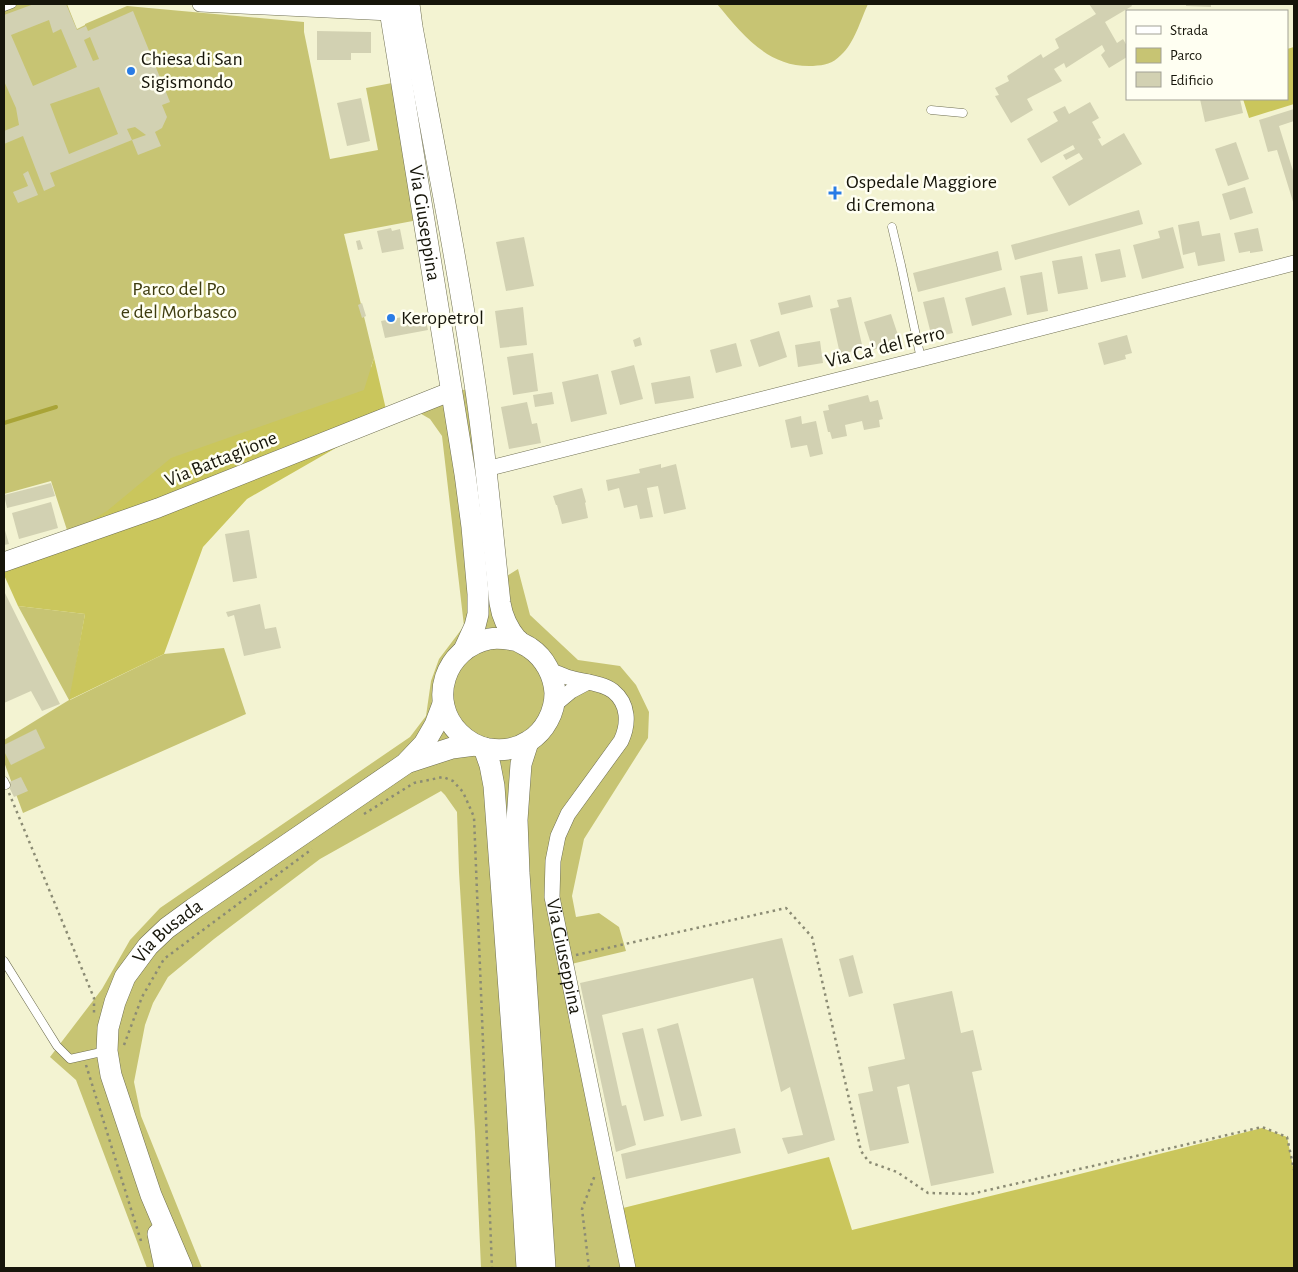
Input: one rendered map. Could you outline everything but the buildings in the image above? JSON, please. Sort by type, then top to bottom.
[{"type":"main road","name":"Via Giuseppina","points":[[396,7],[412,26],[476,386],[500,603],[505,620],[518,642]]},
{"type":"main road","name":"Via Giuseppina","points":[[396,7],[472,527],[478,614],[475,626],[464,650]]},
{"type":"main road","points":[[452,391],[476,386]]},
{"type":"main road","points":[[465,474],[486,469]]},
{"type":"main road","points":[[490,638],[504,638],[518,642],[531,648],[549,670],[555,694],[550,717],[537,735],[528,742],[514,748],[500,750],[480,747],[464,738],[454,728],[447,716],[443,704],[446,674],[453,661],[464,650],[476,643],[490,638]]},
{"type":"main road","name":"Via Busada","points":[[182,1268],[151,1195],[111,1075],[106,1051],[108,1028],[118,993],[125,977],[148,946],[167,928],[404,764],[424,744],[435,725],[443,704]]},
{"type":"main road","name":"Via Giuseppina","points":[[528,742],[521,764],[517,820],[546,1268]]},
{"type":"main road","points":[[480,747],[490,765],[494,786],[527,1268]]},
{"type":"main road","name":"Via Busada","points":[[404,764],[452,748],[480,747]]},
{"type":"main road","name":"Via Busada","points":[[151,1195],[165,1268]]},
{"type":"street","points":[[200,4],[396,7]]},
{"type":"street","name":"Via Ca' del Ferro","points":[[486,469],[1294,263]]},
{"type":"street","name":"Via Battaglione","points":[[4,562],[158,508],[452,391]]},
{"type":"street","name":"Via Giuseppina","points":[[549,670],[601,685],[612,691],[620,699],[627,721],[621,741],[568,814],[558,836],[553,861],[552,897],[628,1268]]},
{"type":"street","points":[[553,706],[588,682]]},
{"type":"lane","points":[[4,7],[12,4]]},
{"type":"lane","points":[[931,110],[963,113]]},
{"type":"lane","points":[[892,227],[921,359]]},
{"type":"lane","points":[[4,961],[57,1046],[70,1059],[106,1051]]},
{"type":"path","points":[[360,816],[414,783],[443,777],[453,781],[463,792],[474,817],[492,1268]]},
{"type":"path","points":[[5,783],[94,998],[94,1016]]},
{"type":"path","points":[[106,1051],[125,1044],[142,998],[164,959],[313,849]]},
{"type":"path","points":[[564,958],[786,908],[812,937],[861,1151],[869,1162],[897,1172],[928,1193],[971,1194],[1262,1127],[1287,1137],[1294,1170]]},
{"type":"path","points":[[84,1056],[141,1241]]},
{"type":"path","points":[[589,1268],[582,1209],[604,1152]]},
{"type":"green space","name":"Parco del Po e del Morbasco","points":[[4,4],[67,4],[77,29],[127,6],[304,22],[304,32],[330,159],[378,150],[366,88],[392,83],[418,220],[344,234],[374,358],[371,367],[381,411],[68,533],[51,481],[4,494]]},
{"type":"green space","points":[[717,4],[868,4],[846,50],[831,62],[813,66],[783,62],[770,55],[747,38]]},
{"type":"green space","points":[[475,386],[497,582],[518,569],[530,615],[578,660],[620,666],[636,685],[649,712],[648,738],[584,839],[572,896],[576,917],[599,913],[619,927],[626,951],[567,965],[630,1268],[481,1268],[457,812],[441,791],[320,859],[214,939],[168,977],[153,1003],[145,1025],[134,1082],[141,1116],[202,1268],[147,1268],[76,1080],[50,1057],[102,989],[130,940],[160,908],[410,737],[426,716],[431,681],[439,659],[464,626],[442,436],[430,419],[411,408]]},
{"type":"green space","points":[[18,606],[85,614],[70,700],[164,654],[224,648],[246,714],[23,813],[4,762],[4,740],[69,700]]},
{"type":"shaded area","points":[[1294,47],[1294,104],[1249,118],[1243,100],[1288,100],[1288,49]]},
{"type":"shaded area","points":[[374,358],[388,418],[247,499],[203,547],[164,654],[69,700],[85,614],[18,606],[4,575],[4,564],[80,527],[107,511],[171,458],[364,390]]},
{"type":"shaded area","points":[[1262,1128],[1287,1137],[1294,1172],[1294,1268],[630,1268],[619,1209],[829,1157],[852,1230]]},
{"type":"waterway","points":[[4,423],[56,407]]},
{"type":"place","name":"Chiesa di San Sigismondo","points":[[131,71]]},
{"type":"place","name":"Ospedale Maggiore di Cremona","points":[[835,193]]},
{"type":"place","name":"Keropetrol","points":[[391,318]]}]
